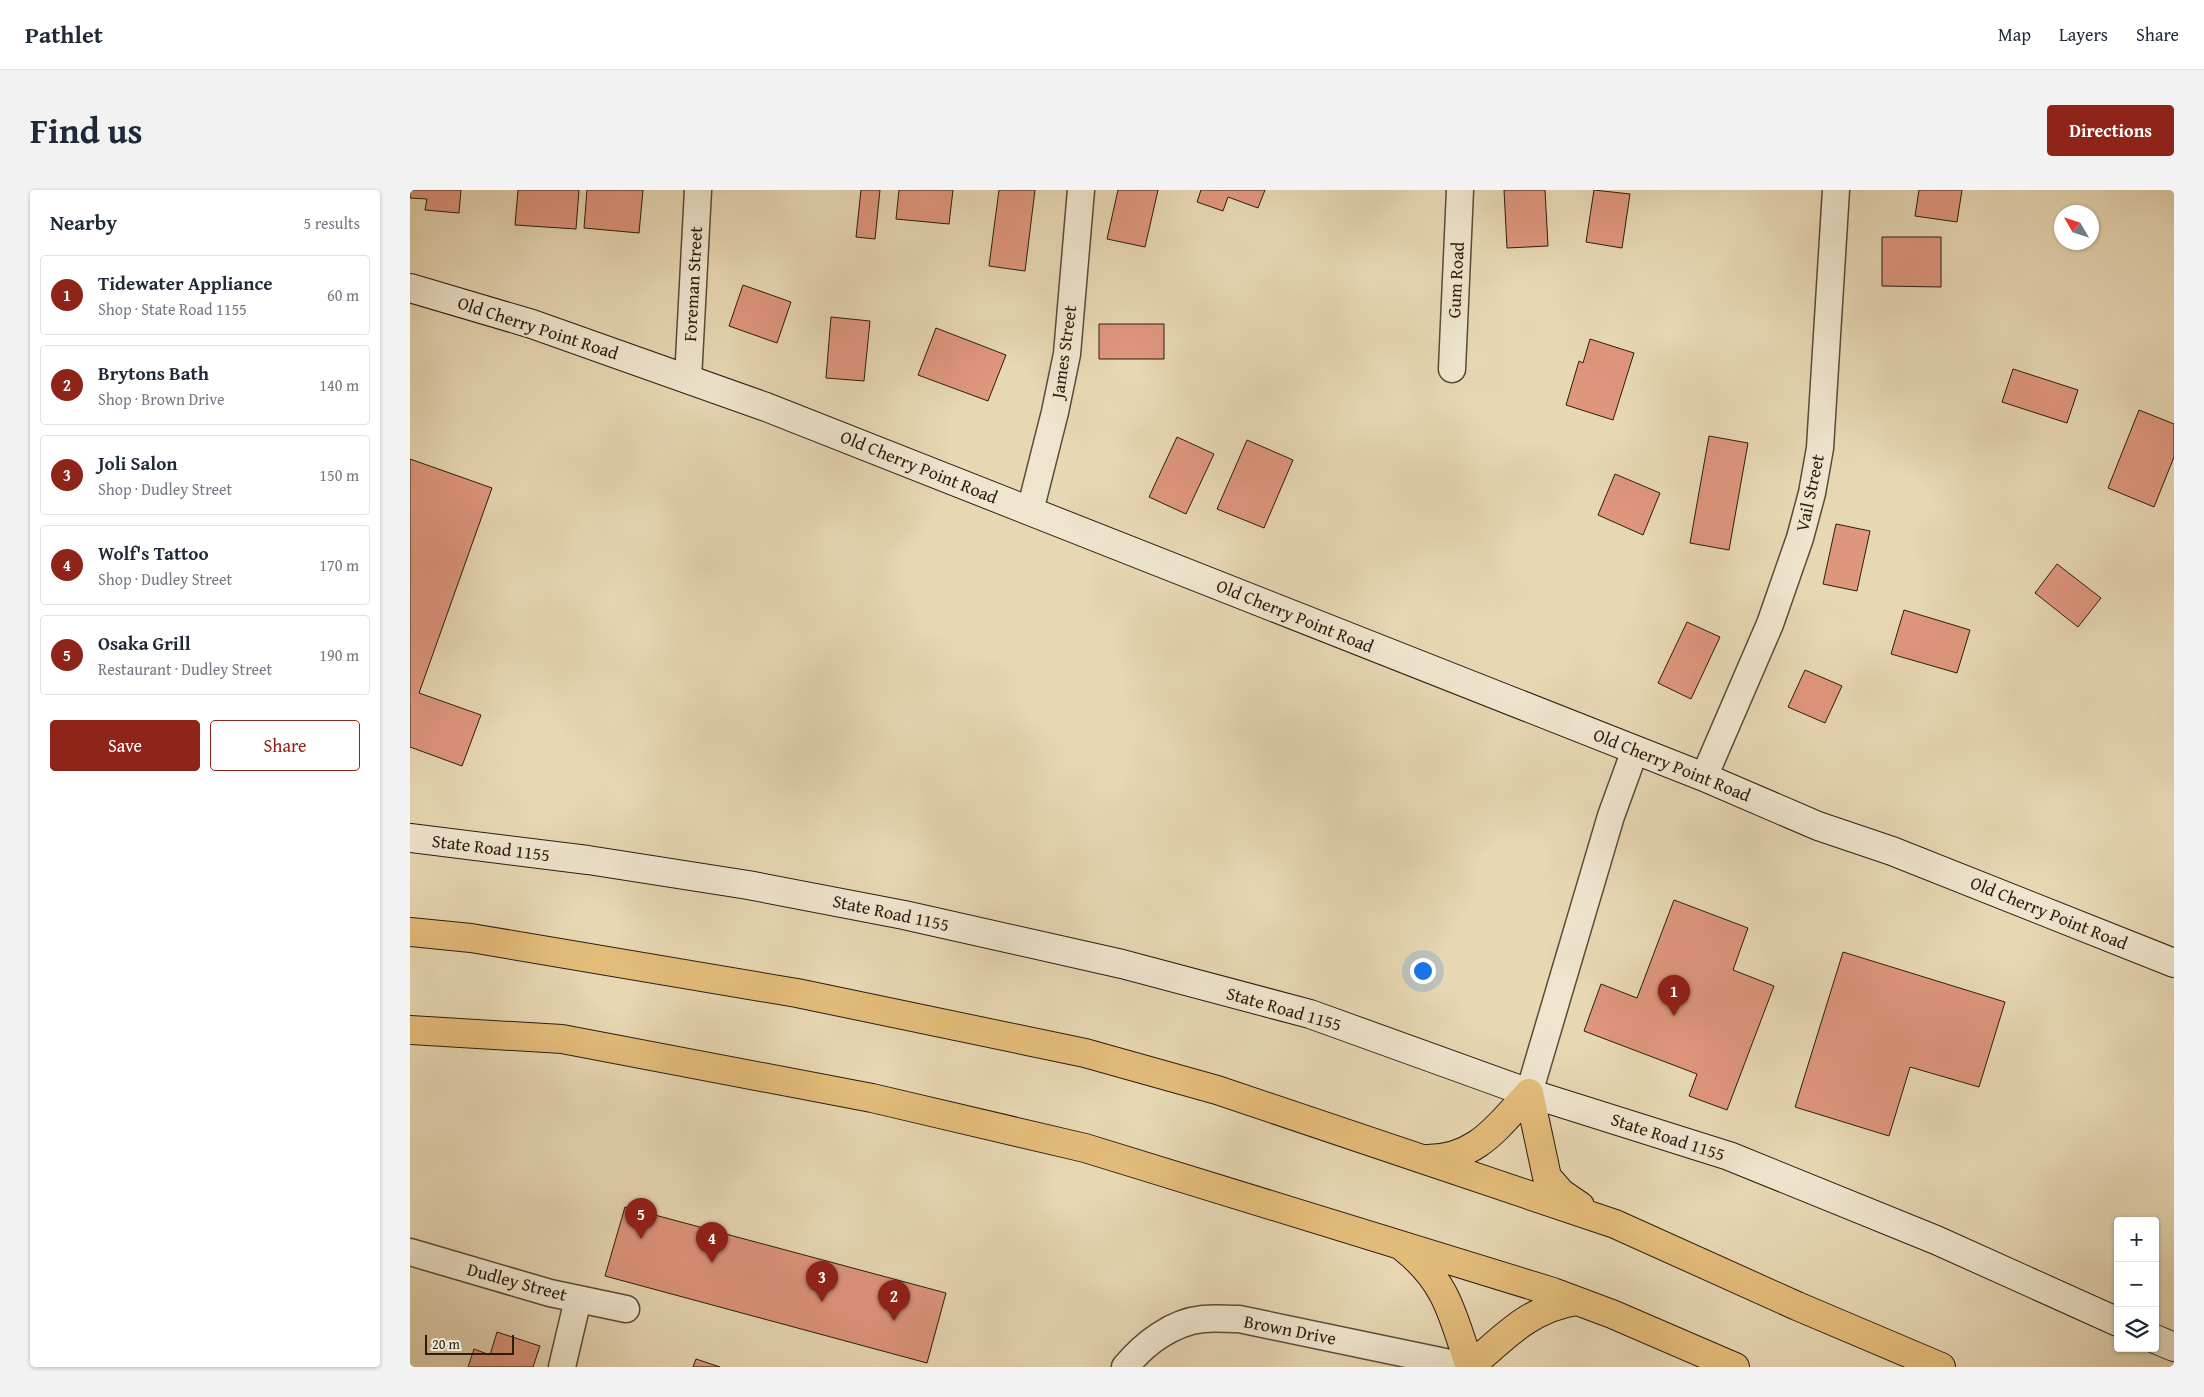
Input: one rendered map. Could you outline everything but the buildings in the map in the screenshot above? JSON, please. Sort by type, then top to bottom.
[{"type":"highway","points":[[410,932],[471,938],[797,993],[1085,1053],[1217,1090],[1414,1158],[1615,1224]]},
{"type":"highway","points":[[410,1030],[562,1039],[872,1098],[1085,1148],[1399,1244],[1577,1301],[1735,1367]]},
{"type":"highway","points":[[1414,1158],[1450,1157],[1468,1151],[1483,1142],[1529,1093]]},
{"type":"highway","points":[[1529,1093],[1547,1177],[1561,1193],[1578,1206],[1796,1306],[1941,1367]]},
{"type":"highway","points":[[1399,1244],[1427,1268],[1448,1299],[1469,1367],[1530,1316],[1559,1303],[1577,1301]]},
{"type":"street","name":"Foreman Street","points":[[688,379],[698,190]]},
{"type":"street","name":"James Street","points":[[1030,511],[1055,412],[1067,354],[1081,190]]},
{"type":"street","name":"Gum Road","points":[[1452,370],[1460,190]]},
{"type":"street","name":"Vail Street","points":[[1704,777],[1770,624],[1800,538],[1812,494],[1820,448],[1836,190]]},
{"type":"street","name":"Old Cherry Point Road","points":[[410,288],[532,324],[766,406],[1704,777],[1818,826],[1892,850],[2174,963]]},
{"type":"street","points":[[1529,1093],[1611,816],[1634,750]]},
{"type":"street","name":"State Road 1155","points":[[410,838],[588,860],[748,885],[904,915],[1094,958],[1310,1014],[1529,1093],[1729,1156],[1936,1240],[2114,1320]]},
{"type":"street","name":"Dudley Street","points":[[410,1252],[578,1299],[626,1309]]},
{"type":"street","points":[[562,1367],[578,1299]]},
{"type":"street","name":"Brown Drive","points":[[1125,1367],[1138,1351],[1167,1330],[1201,1320],[1238,1319],[1469,1367]]},
{"type":"street","points":[[2159,1341],[2174,1347]]},
{"type":"place","name":"Tidewater Appliance","points":[[1674,1016]]},
{"type":"place","name":"Osaka Grill","points":[[641,1239]]},
{"type":"place","name":"Wolf's Tattoo","points":[[712,1263]]},
{"type":"place","name":"Joli Salon","points":[[822,1302]]},
{"type":"place","name":"Brytons Bath","points":[[894,1321]]}]
